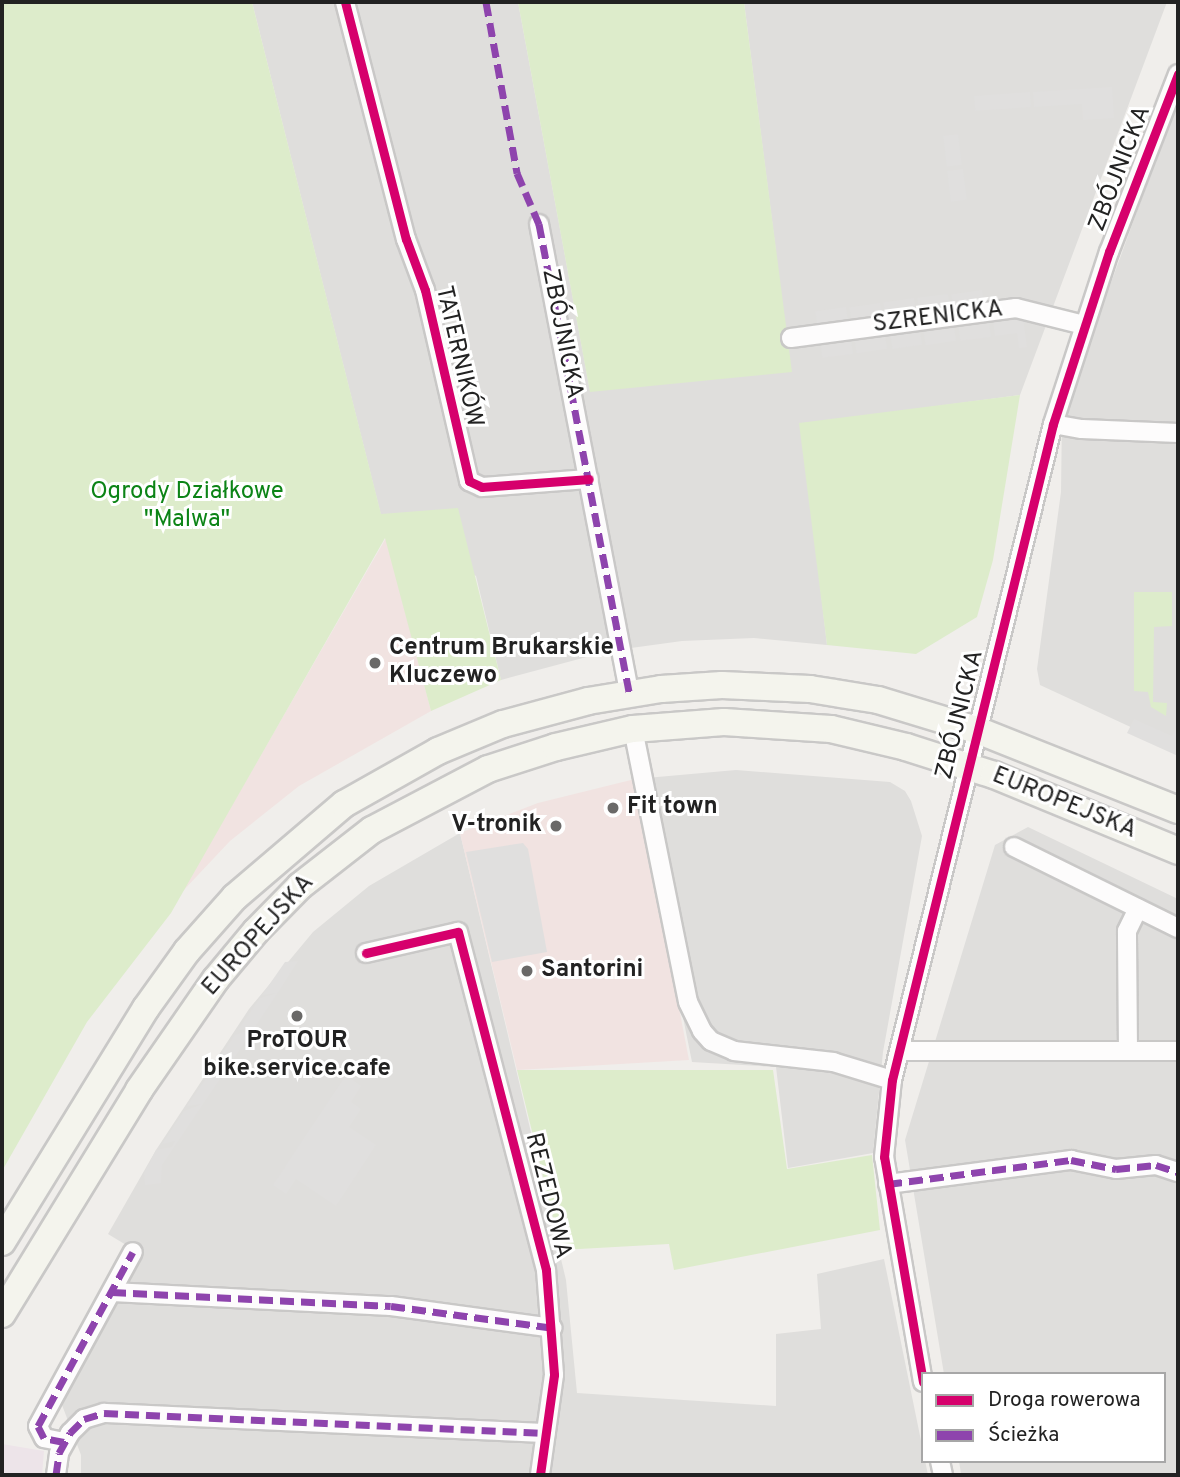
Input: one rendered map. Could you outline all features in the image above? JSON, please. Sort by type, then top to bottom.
[{"type":"main road","name":"EUROPEJSKA","points":[[2,1242],[174,969],[209,924],[276,858],[344,804],[438,751],[503,724],[629,692],[722,685],[810,689],[878,701],[977,730],[1178,810]]},
{"type":"main road","name":"EUROPEJSKA","points":[[2,1314],[178,1030],[233,957],[300,886],[372,830],[449,786],[519,758],[633,729],[724,722],[809,727],[881,740],[968,766],[1178,851]]},
{"type":"street","name":"TATERNIKÓW","points":[[345,2],[406,239],[425,290],[469,481],[482,487],[589,479]]},
{"type":"street","name":"ZBÓJNICKA","points":[[921,1372],[888,1184],[883,1137],[892,1080],[1053,424],[1084,324],[1178,74]]},
{"type":"street","name":"ZBÓJNICKA","points":[[539,224],[629,692]]},
{"type":"street","name":"SZRENICKA","points":[[791,338],[1016,308],[1084,324]]},
{"type":"street","points":[[1053,424],[1082,429],[1178,433]]},
{"type":"street","points":[[633,729],[688,1002],[702,1031],[711,1041],[734,1051],[833,1062],[892,1080]]},
{"type":"street","points":[[1014,847],[1178,928]]},
{"type":"street","points":[[1128,1051],[1127,931],[1138,908]]},
{"type":"street","name":"REZEDOWA","points":[[366,953],[458,932],[534,1218],[553,1328],[554,1375],[540,1475]]},
{"type":"street","points":[[900,1051],[1178,1051]]},
{"type":"street","points":[[888,1184],[1071,1160],[1116,1169],[1156,1165],[1178,1172]]},
{"type":"street","points":[[64,1442],[44,1438],[38,1426],[133,1252]]},
{"type":"street","points":[[111,1292],[391,1306],[553,1328]]},
{"type":"street","points":[[57,1475],[64,1442],[84,1419],[104,1413],[546,1433]]},
{"type":"shaded area","points":[[252,2],[518,2],[590,391],[776,252],[744,2],[1167,2],[1020,395],[923,408],[820,584],[827,645],[754,638],[682,641],[609,651],[501,680],[476,576],[381,515]]},
{"type":"shaded area","points":[[1112,87],[1114,118],[1083,120],[1082,104],[1034,107],[1033,92]]},
{"type":"shaded area","points":[[1030,92],[1031,107],[975,111],[974,96]]},
{"type":"shaded area","points":[[1178,99],[1178,749],[1040,685],[1037,669],[1061,492],[1062,417]]},
{"type":"shaded area","points":[[958,134],[962,165],[947,167],[943,136]]},
{"type":"shaded area","points":[[963,169],[967,200],[951,202],[947,171]]},
{"type":"shaded area","points":[[982,290],[984,305],[953,309],[951,294]]},
{"type":"shaded area","points":[[948,294],[950,310],[919,314],[917,298]]},
{"type":"shaded area","points":[[914,298],[916,313],[885,317],[883,302]]},
{"type":"shaded area","points":[[880,303],[882,318],[851,322],[849,307]]},
{"type":"shaded area","points":[[846,307],[848,322],[817,326],[815,311]]},
{"type":"shaded area","points":[[1023,317],[1027,347],[1019,348],[1017,333],[995,336],[993,321]]},
{"type":"shaded area","points":[[989,321],[991,337],[960,341],[958,325]]},
{"type":"shaded area","points":[[954,326],[956,341],[925,345],[923,330]]},
{"type":"shaded area","points":[[920,330],[922,345],[892,349],[890,334]]},
{"type":"shaded area","points":[[885,334],[887,349],[856,353],[854,338]]},
{"type":"shaded area","points":[[851,338],[853,354],[822,358],[820,342]]},
{"type":"shaded area","points":[[386,538],[431,711],[299,786],[230,841],[182,892]]},
{"type":"shaded area","points":[[1134,719],[1172,736],[1178,724],[1178,756],[1127,733]]},
{"type":"shaded area","points":[[736,770],[890,782],[905,791],[911,801],[922,836],[883,1052],[873,1153],[788,1168],[776,1067],[692,1062],[635,779]]},
{"type":"shaded area","points":[[635,779],[689,1060],[517,1070],[460,833],[538,803]]},
{"type":"shaded area","points":[[1028,827],[1178,899],[1178,1475],[961,1474],[959,1463],[1166,1463],[1166,1372],[944,1372],[905,1140],[995,845]]},
{"type":"shaded area","points":[[460,833],[566,1280],[577,1393],[776,1406],[776,1334],[821,1329],[817,1274],[884,1259],[921,1441],[921,1463],[926,1463],[928,1475],[81,1475],[81,1455],[62,1405],[141,1254],[108,1234],[156,1150],[249,1009],[313,932],[369,886]]},
{"type":"shaded area","points":[[523,843],[528,849],[547,952],[492,962],[466,852]]},
{"type":"shaded area","points":[[298,961],[275,997],[162,1165],[161,1183],[145,1185],[144,1173],[156,1150],[172,1147],[175,1141],[162,1144],[184,1111],[202,1104],[187,1106],[210,1073],[227,1067],[212,1068],[235,1035],[253,1029],[238,1030],[260,998],[277,993],[262,995],[285,962]]},
{"type":"shaded area","points":[[346,1075],[361,1086],[351,1102],[361,1109],[349,1127],[376,1145],[336,1206],[296,1179],[286,1194],[273,1185]]},
{"type":"shaded area","points":[[2,1444],[44,1451],[42,1475],[2,1475]]},
{"type":"green space","name":"Ogrody Działkowe \"Malwa\"","points":[[2,2],[252,2],[381,514],[458,508],[501,680],[431,711],[385,538],[171,913],[87,1022],[2,1171]]},
{"type":"green space","points":[[518,2],[744,2],[792,372],[590,392]]},
{"type":"green space","points":[[1020,395],[993,560],[977,617],[916,654],[827,645],[799,423]]},
{"type":"green space","points":[[1134,592],[1172,592],[1172,626],[1154,627],[1153,702],[1167,703],[1166,716],[1151,707],[1148,692],[1134,691]]},
{"type":"green space","points":[[517,1070],[773,1070],[787,1169],[872,1155],[880,1230],[674,1270],[669,1244],[561,1250]]},
{"type":"marked path","points":[[486,2],[517,173],[539,224],[629,692]]},
{"type":"marked path","points":[[888,1184],[1071,1160],[1116,1169],[1156,1165],[1178,1172]]},
{"type":"marked path","points":[[64,1442],[44,1438],[38,1426],[133,1252]]},
{"type":"marked path","points":[[112,1292],[391,1306],[553,1328]]},
{"type":"marked path","points":[[56,1475],[59,1453],[70,1433],[84,1419],[104,1413],[546,1433]]},
{"type":"cycle path","points":[[345,2],[406,239],[425,290],[469,481],[482,487],[589,479]]},
{"type":"cycle path","points":[[921,1372],[884,1157],[892,1080],[1053,424],[1109,252],[1178,74]]},
{"type":"cycle path","points":[[366,953],[458,932],[546,1270],[554,1375],[540,1475]]},
{"type":"place","name":"Centrum Brukarskie Kluczewo","points":[[375,663]]},
{"type":"place","name":"Fit town","points":[[613,808]]},
{"type":"place","name":"V-tronik","points":[[556,826]]},
{"type":"place","name":"Santorini","points":[[527,971]]},
{"type":"place","name":"ProTOUR bike.service.cafe","points":[[297,1016]]}]
